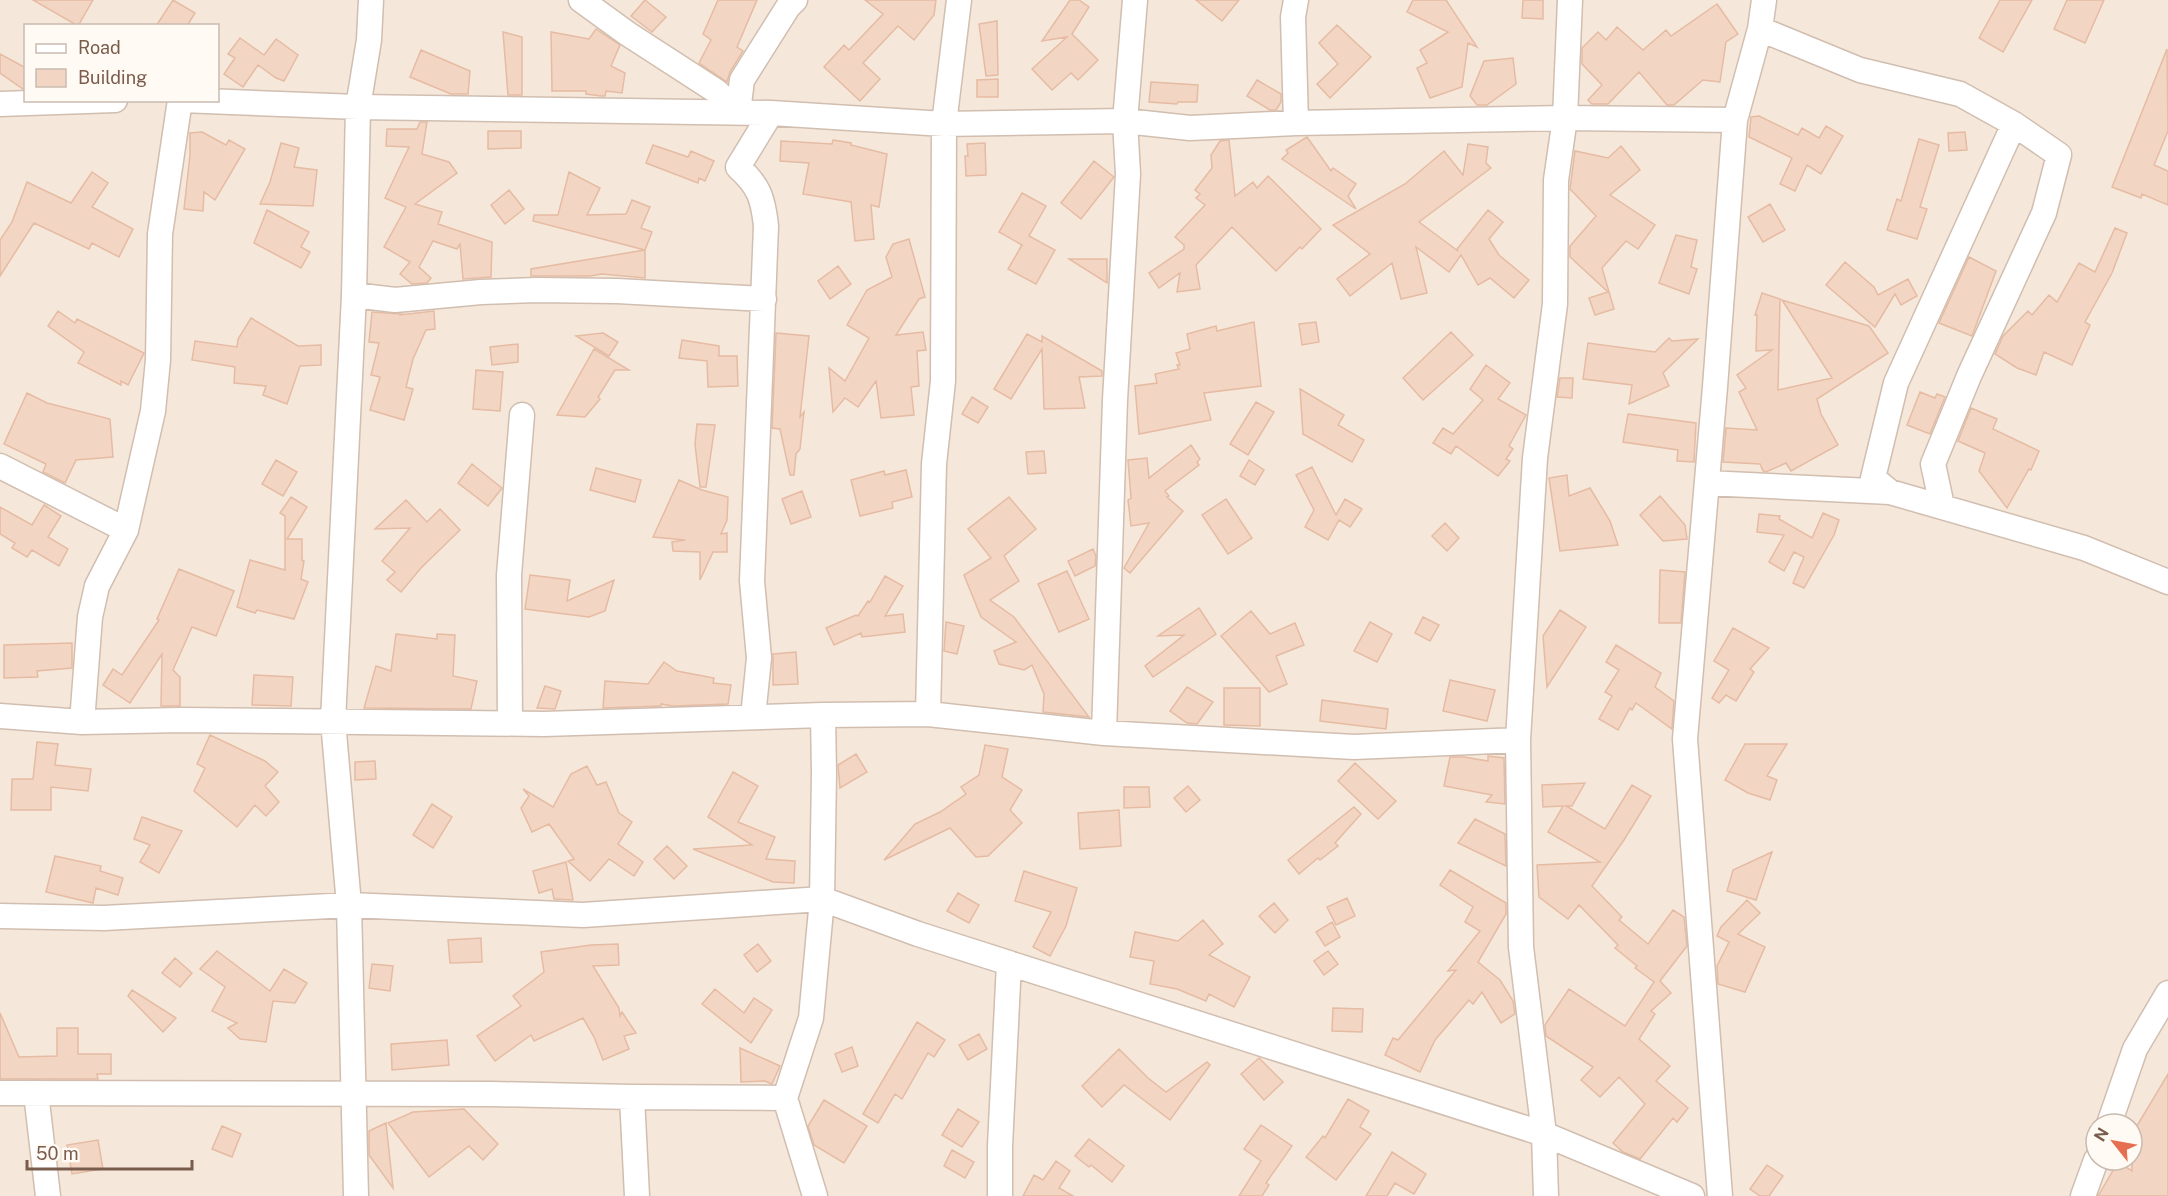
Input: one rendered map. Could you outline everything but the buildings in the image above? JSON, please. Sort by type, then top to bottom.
[{"type":"street","points":[[356,1196],[349,905],[333,721],[354,295],[358,107],[369,40],[371,0]]},
{"type":"street","points":[[581,0],[628,34],[716,91],[738,112]]},
{"type":"street","points":[[738,112],[742,80],[795,0]]},
{"type":"street","points":[[928,714],[934,464],[943,381],[944,124],[959,0]]},
{"type":"street","points":[[1104,733],[1115,400],[1128,174],[1125,121],[1135,0]]},
{"type":"street","points":[[1296,0],[1293,17],[1296,123]]},
{"type":"street","points":[[1546,1196],[1544,1134],[1521,947],[1518,740],[1535,458],[1555,304],[1556,180],[1565,118],[1570,0]]},
{"type":"street","points":[[1720,1196],[1685,739],[1735,120],[1760,29],[1764,0]]},
{"type":"street","points":[[1760,29],[1860,70],[1960,94],[2014,124],[2059,155],[2044,213],[1974,366],[1933,464],[1942,506]]},
{"type":"street","points":[[0,104],[58,102]]},
{"type":"street","points":[[82,722],[90,617],[97,586],[126,530],[153,411],[158,360],[160,234],[181,102]]},
{"type":"street","points":[[219,102],[358,107],[771,113],[944,124],[1125,121],[1190,128],[1296,123],[1565,118],[1735,120]]},
{"type":"street","points":[[753,717],[759,658],[752,581],[766,226],[764,204],[752,180],[738,168],[771,113]]},
{"type":"street","points":[[1890,492],[1872,478],[1896,383],[2014,124]]},
{"type":"street","points":[[354,295],[395,300],[481,292],[537,290],[617,291],[764,299]]},
{"type":"street","points":[[510,723],[509,575],[522,415]]},
{"type":"street","points":[[0,466],[126,530]]},
{"type":"street","points":[[1707,483],[1890,492],[2084,548],[2168,582]]},
{"type":"street","points":[[0,716],[82,722],[181,720],[510,723],[928,714],[1104,733],[1354,747],[1518,740]]},
{"type":"street","points":[[815,1196],[785,1098],[811,1018],[822,899],[823,715]]},
{"type":"street","points":[[0,916],[104,918],[349,905],[583,915],[822,899],[918,934],[1544,1134],[1692,1196]]},
{"type":"street","points":[[1000,1196],[1000,1146],[1009,963]]},
{"type":"street","points":[[2113,1112],[2135,1049],[2168,993]]},
{"type":"street","points":[[0,1093],[492,1094],[785,1098]]},
{"type":"street","points":[[36,1093],[48,1196]]},
{"type":"street","points":[[632,1097],[637,1196]]},
{"type":"street","points":[[2083,1196],[2092,1172]]},
{"type":"shaded area","points":[[0,0],[2168,0],[2168,1196],[0,1196]]}]
